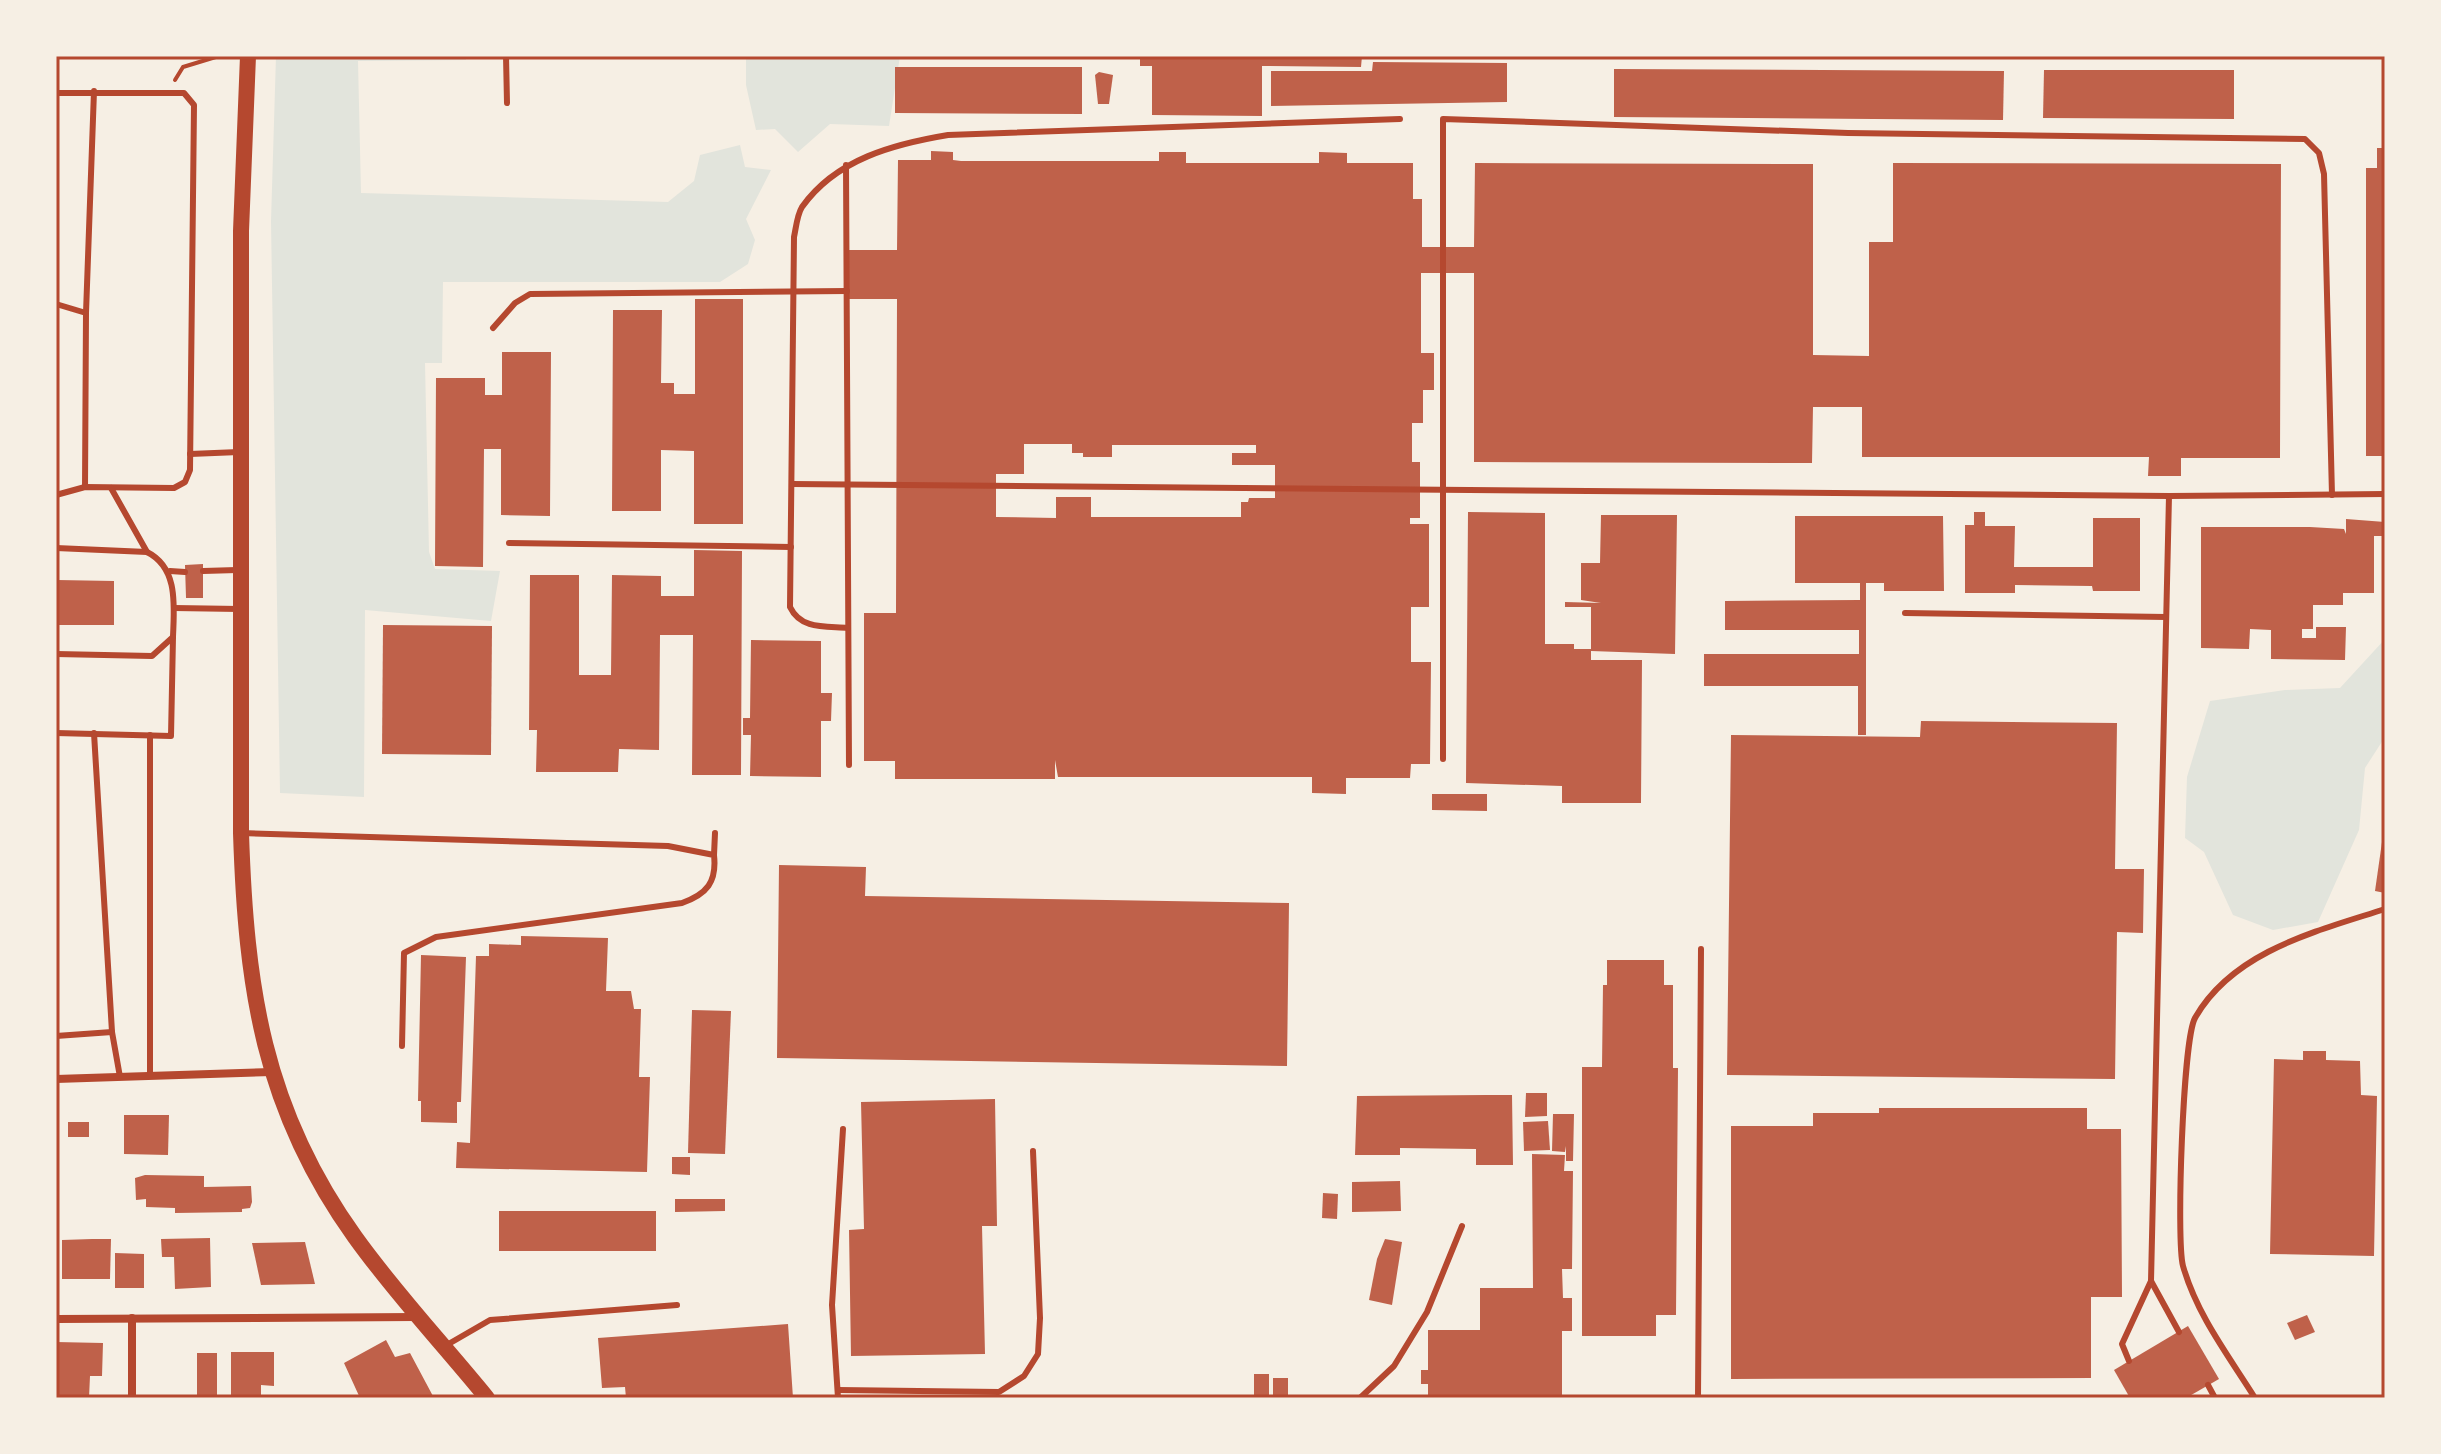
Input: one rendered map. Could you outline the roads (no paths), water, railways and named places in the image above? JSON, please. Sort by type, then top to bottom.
[{"type":"main road","points":[[248,56],[241,231],[241,833],[248,965],[272,1072],[314,1174],[356,1238],[487,1398]]},
{"type":"street","points":[[56,1079],[272,1072]]},
{"type":"street","points":[[56,1319],[421,1317]]},
{"type":"street","points":[[132,1318],[132,1398]]},
{"type":"lane","points":[[506,56],[507,103]]},
{"type":"lane","points":[[85,487],[86,313],[94,91]]},
{"type":"lane","points":[[56,93],[184,93],[194,105],[190,454],[185,482],[174,488],[85,487],[56,495]]},
{"type":"lane","points":[[848,628],[808,624],[796,619],[790,607],[794,237],[801,208],[846,165],[905,143],[948,135],[1400,119]]},
{"type":"lane","points":[[1443,759],[1443,119],[1848,133],[2305,139],[2319,153],[2324,174],[2332,495]]},
{"type":"lane","points":[[846,165],[849,765]]},
{"type":"lane","points":[[493,328],[515,303],[530,294],[847,291]]},
{"type":"lane","points":[[56,304],[86,313]]},
{"type":"lane","points":[[190,454],[241,452]]},
{"type":"lane","points":[[792,484],[1445,487],[2169,496],[2385,494]]},
{"type":"lane","points":[[111,488],[147,552],[170,571],[185,572]]},
{"type":"lane","points":[[2129,1361],[2122,1344],[2151,1281],[2169,496]]},
{"type":"lane","points":[[509,543],[791,547]]},
{"type":"lane","points":[[56,548],[147,552]]},
{"type":"lane","points":[[203,571],[241,570]]},
{"type":"lane","points":[[56,733],[171,736],[174,608],[170,571]]},
{"type":"lane","points":[[174,608],[241,609]]},
{"type":"lane","points":[[1905,613],[2166,617]]},
{"type":"lane","points":[[56,654],[152,656],[173,637]]},
{"type":"lane","points":[[94,733],[112,1032],[120,1077]]},
{"type":"lane","points":[[150,735],[150,1076]]},
{"type":"lane","points":[[241,833],[668,846],[714,855]]},
{"type":"lane","points":[[402,1046],[404,953],[414,945],[436,937],[682,903],[709,889],[716,872],[715,833]]},
{"type":"lane","points":[[2255,1398],[2198,1310],[2181,1262],[2184,1064],[2194,1019],[2225,983],[2278,944],[2385,909]]},
{"type":"lane","points":[[1698,1398],[1701,949]]},
{"type":"lane","points":[[56,1036],[112,1032]]},
{"type":"lane","points":[[838,1398],[832,1305],[843,1129]]},
{"type":"lane","points":[[838,1390],[999,1392],[1024,1376],[1038,1354],[1040,1318],[1033,1151]]},
{"type":"lane","points":[[1360,1398],[1394,1366],[1427,1312],[1462,1226]]},
{"type":"lane","points":[[2151,1281],[2179,1332]]},
{"type":"lane","points":[[445,1346],[490,1320],[677,1305]]},
{"type":"lane","points":[[2208,1385],[2215,1398]]}]
